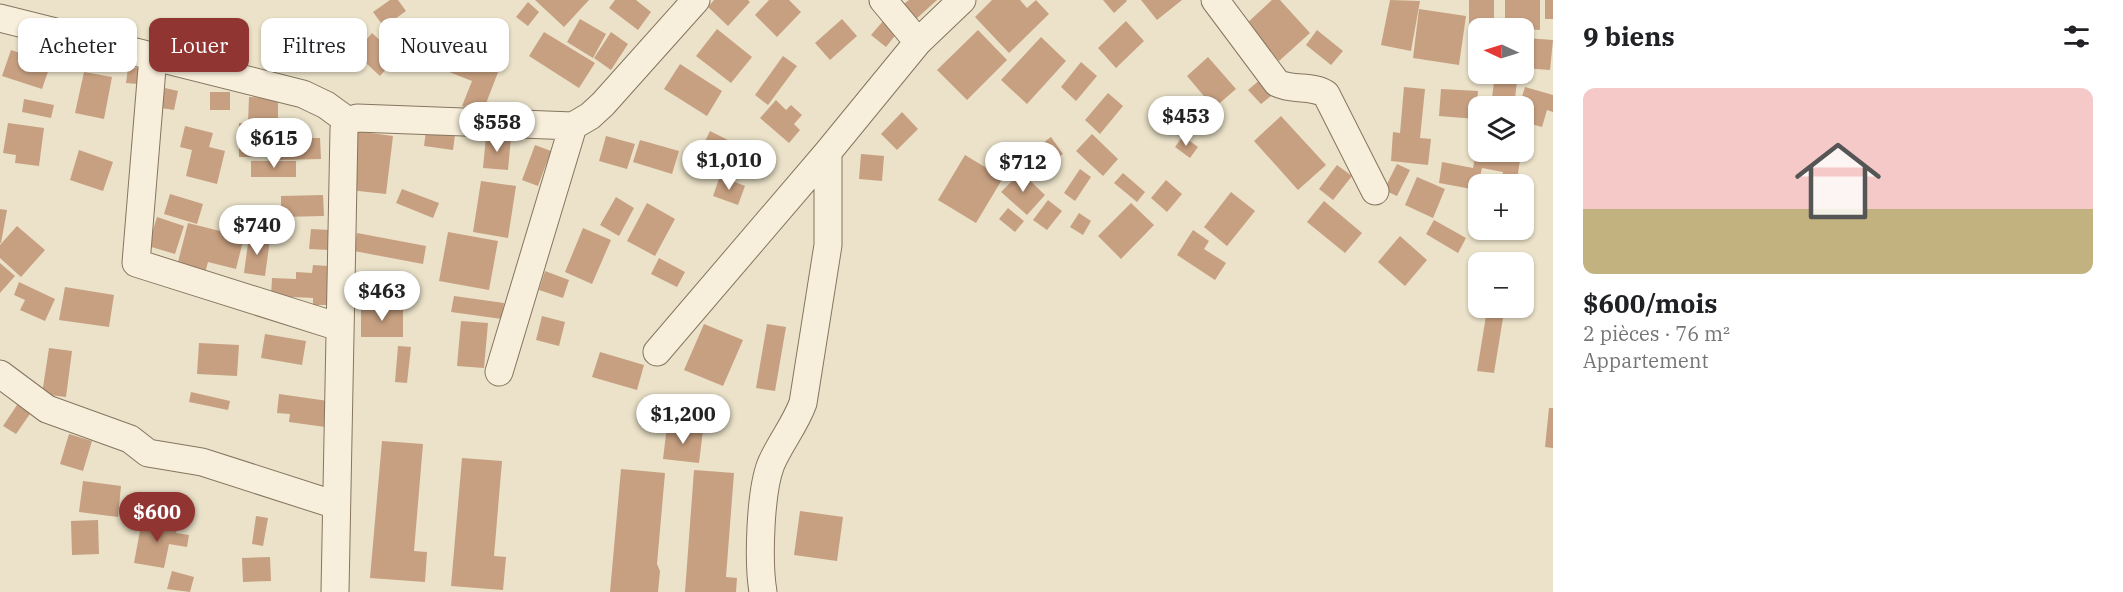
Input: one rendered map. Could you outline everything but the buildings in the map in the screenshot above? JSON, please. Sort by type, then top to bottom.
[{"type":"street","points":[[335,592],[344,129],[348,121],[357,118],[550,127],[573,126],[590,116],[603,104],[696,0]]},
{"type":"street","points":[[883,0],[918,42]]},
{"type":"street","points":[[657,352],[828,152],[918,42],[963,0]]},
{"type":"street","points":[[1215,0],[1277,83],[1287,88],[1319,90],[1326,94],[1375,191]]},
{"type":"street","points":[[0,18],[149,55]]},
{"type":"street","points":[[152,72],[136,263],[339,327]]},
{"type":"street","points":[[216,72],[303,94],[326,105],[348,121]]},
{"type":"street","points":[[499,372],[573,126]]},
{"type":"street","points":[[763,592],[760,574],[765,486],[781,442],[797,418],[803,403],[828,245],[828,152]]},
{"type":"street","points":[[0,374],[47,409],[130,439],[148,453],[202,462],[336,505]]}]
